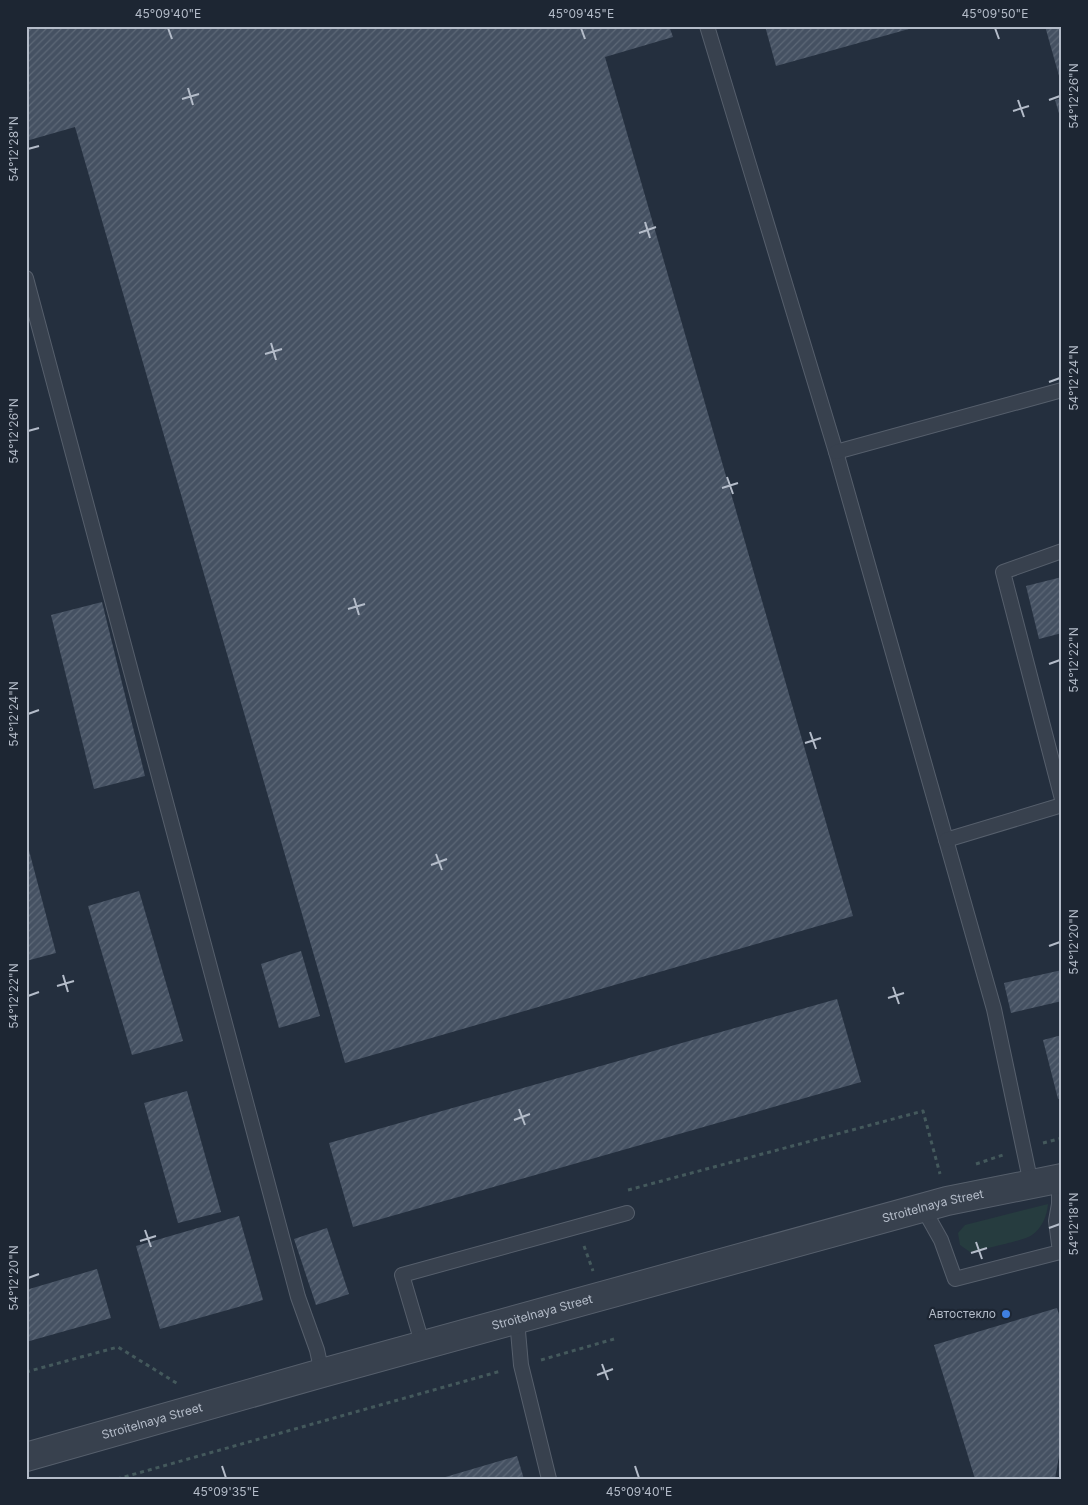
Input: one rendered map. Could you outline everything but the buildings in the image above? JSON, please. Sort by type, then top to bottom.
[{"type":"street","name":"Stroitelnaya Street","points":[[26,1457],[322,1373],[948,1201],[1060,1179]]},
{"type":"lane","points":[[707,26],[836,452],[994,1009],[1031,1184]]},
{"type":"lane","points":[[26,278],[296,1288],[317,1350],[322,1373]]},
{"type":"lane","points":[[836,452],[1062,390]]},
{"type":"lane","points":[[1062,551],[1003,572],[1062,800]]},
{"type":"lane","points":[[946,840],[1062,805]]},
{"type":"lane","points":[[923,1208],[941,1240],[955,1279],[1061,1254],[1056,1221],[1060,1179]]},
{"type":"lane","points":[[423,1346],[402,1274],[627,1213]]},
{"type":"lane","points":[[517,1320],[521,1365],[549,1479]]},
{"type":"path","points":[[619,1193],[923,1111]]},
{"type":"path","points":[[582,1238],[594,1274]]},
{"type":"path","points":[[117,1479],[614,1339]]},
{"type":"path","points":[[26,1372],[118,1347]]},
{"type":"green space","points":[[1048,1204],[1041,1225],[1036,1232],[1028,1237],[970,1252],[960,1245],[958,1233],[965,1225]]},
{"type":"place","name":"Автостекло","points":[[1006,1314]]}]
